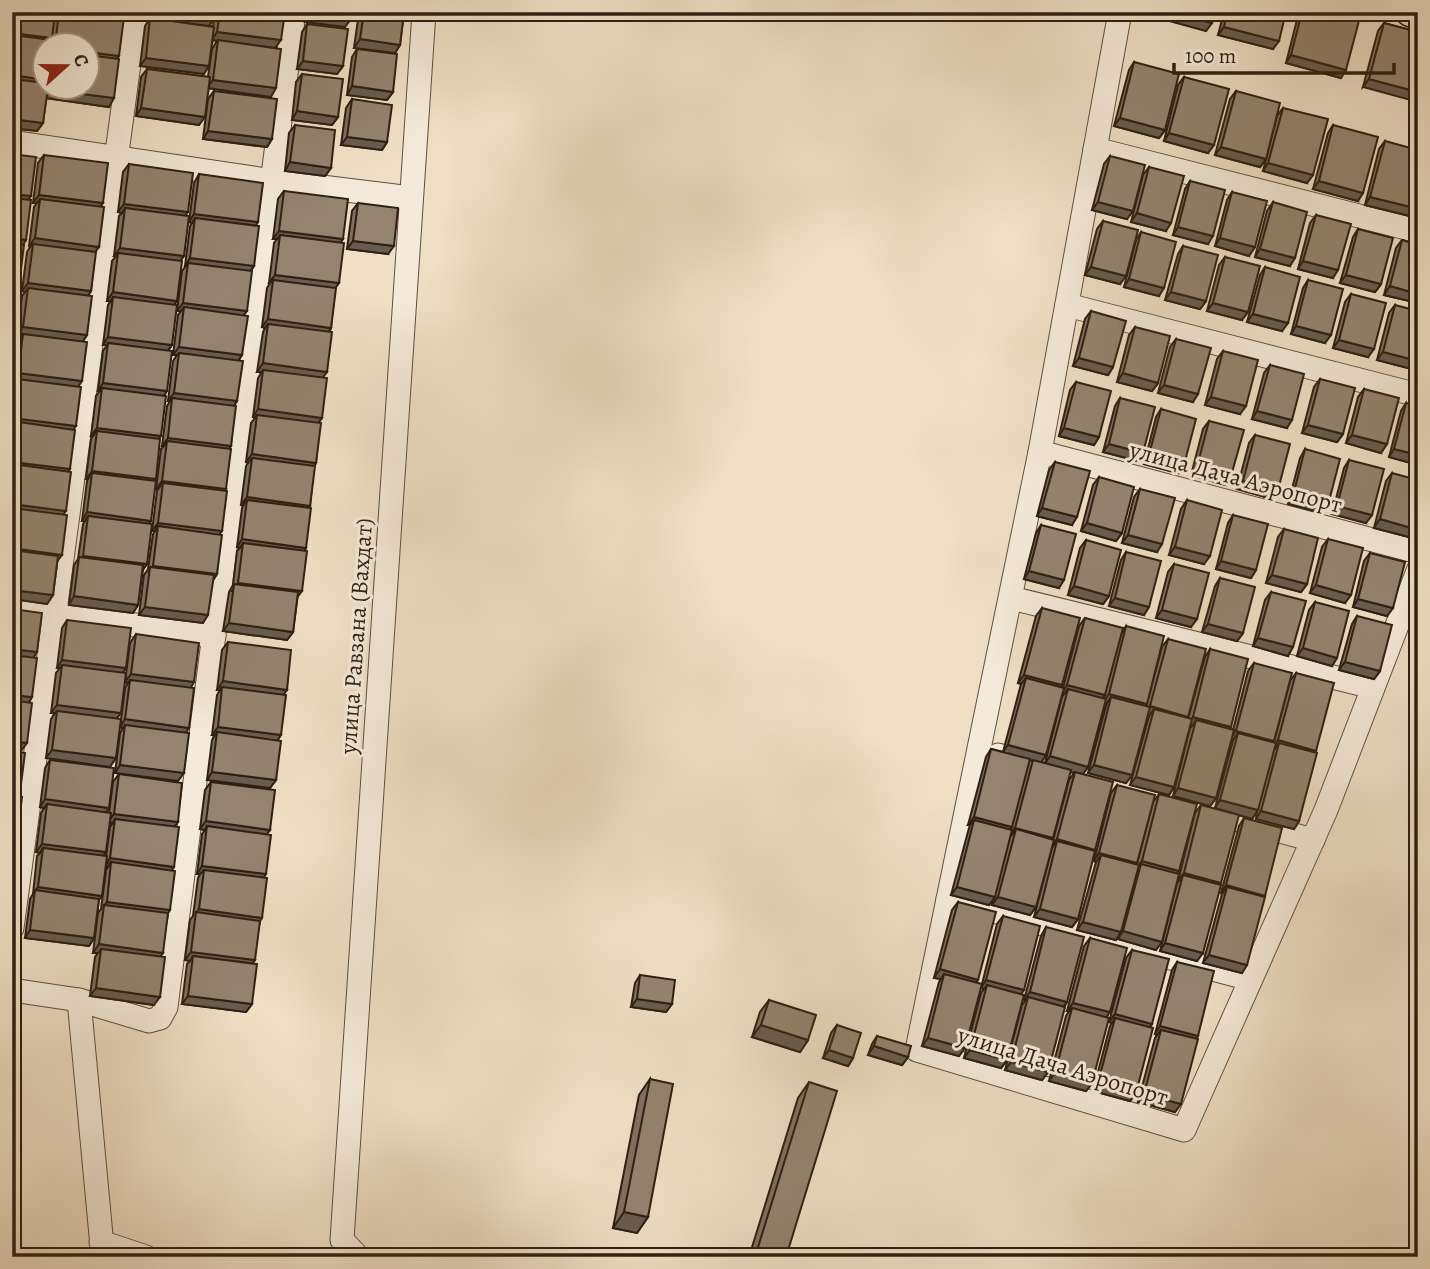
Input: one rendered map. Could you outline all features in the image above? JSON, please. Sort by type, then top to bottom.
[{"type":"main road","points":[[1410,12],[1418,15]]},
{"type":"street","points":[[12,928],[136,12]]},
{"type":"street","points":[[12,990],[79,1000],[149,1021],[160,1018],[166,1007],[294,12]]},
{"type":"street","name":"улица Равзана (Вахдат)","points":[[358,1257],[342,1240],[424,12]]},
{"type":"street","name":"улица Дача Аэропорт","points":[[1120,12],[1040,452],[917,1050],[1184,1130],[1326,810],[1418,571]]},
{"type":"street","points":[[12,142],[273,181],[411,198]]},
{"type":"street","points":[[1095,149],[1418,231]]},
{"type":"street","points":[[1067,304],[1418,395]]},
{"type":"street","name":"улица Дача Аэропорт","points":[[1040,452],[1418,552]]},
{"type":"street","points":[[1011,598],[1373,687]]},
{"type":"street","points":[[12,608],[214,636]]},
{"type":"street","points":[[979,750],[1313,840]]},
{"type":"street","points":[[948,899],[1250,979]]},
{"type":"street","points":[[79,1000],[102,1249],[146,1257]]},
{"type":"building","points":[[12,12],[55,12],[53,32],[32,32],[32,36],[12,33]]},
{"type":"building","points":[[59,12],[88,12],[124,17],[119,56],[102,54],[102,32],[57,32]]},
{"type":"building","points":[[170,12],[215,12],[214,18]]},
{"type":"building","points":[[220,12],[285,12],[281,40],[217,32]]},
{"type":"building","points":[[311,12],[352,12],[351,19]]},
{"type":"building","points":[[364,12],[404,12],[400,45],[360,39]]},
{"type":"building","points":[[1171,12],[1215,12],[1212,23]]},
{"type":"building","points":[[1227,12],[1286,12],[1279,41],[1224,27]]},
{"type":"building","points":[[1302,12],[1361,13],[1346,70],[1291,55]]},
{"type":"building","points":[[150,18],[214,27],[209,66],[146,58]]},
{"type":"building","points":[[1384,23],[1418,32],[1418,92],[1369,79]]},
{"type":"building","points":[[307,24],[348,29],[343,66],[303,61]]},
{"type":"building","points":[[12,35],[32,38],[32,78],[12,75]]},
{"type":"building","points":[[218,40],[281,49],[276,88],[213,80]]},
{"type":"building","points":[[357,49],[397,54],[393,92],[352,86]]},
{"type":"building","points":[[102,57],[119,59],[114,98],[102,96]]},
{"type":"building","points":[[1134,62],[1179,74],[1165,130],[1120,118]]},
{"type":"building","points":[[147,69],[210,77],[205,117],[141,108]]},
{"type":"building","points":[[302,74],[343,79],[338,117],[297,111]]},
{"type":"building","points":[[1184,77],[1229,89],[1214,145],[1169,133]]},
{"type":"building","points":[[12,79],[32,81],[32,102],[46,102],[43,123],[12,119]]},
{"type":"building","points":[[214,91],[277,99],[272,139],[208,131]]},
{"type":"building","points":[[1236,91],[1280,103],[1266,159],[1221,147]]},
{"type":"building","points":[[352,99],[392,105],[387,142],[347,137]]},
{"type":"building","points":[[1283,108],[1328,119],[1313,175],[1268,163]]},
{"type":"building","points":[[295,125],[335,130],[331,168],[290,162]]},
{"type":"building","points":[[1333,125],[1378,137],[1363,193],[1319,181]]},
{"type":"building","points":[[1385,141],[1418,150],[1418,199],[1415,208],[1370,197]]},
{"type":"building","points":[[12,154],[36,157],[31,196],[12,194]]},
{"type":"building","points":[[44,155],[108,163],[103,203],[39,195]]},
{"type":"building","points":[[1110,156],[1145,165],[1133,211],[1098,202]]},
{"type":"building","points":[[129,164],[193,173],[188,212],[124,204]]},
{"type":"building","points":[[1149,167],[1184,176],[1171,223],[1137,213]]},
{"type":"building","points":[[199,174],[263,183],[258,222],[194,214]]},
{"type":"building","points":[[1190,181],[1225,190],[1213,236],[1178,227]]},
{"type":"building","points":[[284,191],[348,199],[343,239],[279,231]]},
{"type":"building","points":[[1232,192],[1267,201],[1255,247],[1220,238]]},
{"type":"building","points":[[12,198],[31,200],[26,240],[12,238]]},
{"type":"building","points":[[40,199],[104,207],[99,247],[35,238]]},
{"type":"building","points":[[1273,202],[1307,212],[1295,258],[1260,249]]},
{"type":"building","points":[[358,203],[398,208],[394,246],[353,241]]},
{"type":"building","points":[[125,208],[189,216],[184,256],[120,248]]},
{"type":"building","points":[[1316,215],[1351,224],[1338,270],[1303,261]]},
{"type":"building","points":[[195,218],[259,226],[254,266],[190,258]]},
{"type":"building","points":[[1103,221],[1138,230],[1126,276],[1091,267]]},
{"type":"building","points":[[1358,229],[1393,238],[1381,284],[1346,275]]},
{"type":"building","points":[[1141,232],[1176,242],[1164,288],[1129,279]]},
{"type":"building","points":[[280,235],[344,243],[339,283],[275,275]]},
{"type":"building","points":[[1402,240],[1418,245],[1418,294],[1390,286]]},
{"type":"building","points":[[12,244],[24,245],[19,285],[12,284]]},
{"type":"building","points":[[33,244],[96,252],[91,291],[28,283]]},
{"type":"building","points":[[1183,246],[1218,255],[1206,301],[1171,292]]},
{"type":"building","points":[[118,253],[182,261],[177,301],[113,292]]},
{"type":"building","points":[[1225,257],[1260,266],[1248,312],[1213,303]]},
{"type":"building","points":[[188,263],[252,271],[247,311],[183,303]]},
{"type":"building","points":[[1265,267],[1300,277],[1288,323],[1253,314]]},
{"type":"building","points":[[273,280],[336,288],[331,328],[268,319]]},
{"type":"building","points":[[1308,280],[1343,289],[1331,335],[1296,326]]},
{"type":"building","points":[[28,288],[92,296],[87,335],[23,327]]},
{"type":"building","points":[[12,289],[20,290],[15,329],[12,329]]},
{"type":"building","points":[[1351,294],[1386,303],[1374,349],[1339,340]]},
{"type":"building","points":[[113,297],[177,305],[172,345],[108,337]]},
{"type":"building","points":[[1395,305],[1418,311],[1418,361],[1383,352]]},
{"type":"building","points":[[184,307],[248,316],[242,355],[179,347]]},
{"type":"building","points":[[1091,311],[1126,321],[1113,367],[1079,358]]},
{"type":"building","points":[[268,324],[332,332],[327,372],[263,363]]},
{"type":"building","points":[[1135,327],[1170,336],[1158,383],[1123,373]]},
{"type":"building","points":[[23,334],[87,342],[82,381],[18,373]]},
{"type":"building","points":[[12,335],[15,335],[12,357]]},
{"type":"building","points":[[1176,339],[1211,348],[1198,394],[1164,385]]},
{"type":"building","points":[[108,343],[172,351],[167,391],[103,383]]},
{"type":"building","points":[[1223,351],[1258,360],[1246,406],[1211,397]]},
{"type":"building","points":[[179,353],[243,361],[237,401],[174,393]]},
{"type":"building","points":[[1270,365],[1304,374],[1292,420],[1257,411]]},
{"type":"building","points":[[263,370],[327,378],[322,418],[258,409]]},
{"type":"building","points":[[17,379],[81,387],[76,426],[12,418]]},
{"type":"building","points":[[1320,379],[1355,388],[1343,434],[1308,425]]},
{"type":"building","points":[[1076,382],[1111,391],[1099,437],[1064,428]]},
{"type":"building","points":[[102,388],[166,396],[161,436],[97,428]]},
{"type":"building","points":[[1364,389],[1399,398],[1387,444],[1352,435]]},
{"type":"building","points":[[172,398],[236,406],[231,446],[168,438]]},
{"type":"building","points":[[1120,398],[1155,407],[1143,453],[1109,444]]},
{"type":"building","points":[[1406,403],[1418,406],[1418,455],[1394,449]]},
{"type":"building","points":[[1161,409],[1196,419],[1184,465],[1149,455]]},
{"type":"building","points":[[257,415],[321,423],[316,463],[252,454]]},
{"type":"building","points":[[12,421],[75,430],[70,469],[12,462]]},
{"type":"building","points":[[1209,421],[1244,430],[1231,476],[1197,467]]},
{"type":"building","points":[[97,431],[160,439],[156,479],[92,471]]},
{"type":"building","points":[[1255,435],[1290,444],[1278,490],[1243,481]]},
{"type":"building","points":[[167,441],[231,449],[226,489],[162,481]]},
{"type":"building","points":[[1305,449],[1340,459],[1328,505],[1293,496]]},
{"type":"building","points":[[252,458],[315,466],[310,506],[247,497]]},
{"type":"building","points":[[1349,460],[1384,469],[1372,515],[1337,506]]},
{"type":"building","points":[[1055,462],[1090,471],[1077,517],[1042,508]]},
{"type":"building","points":[[12,464],[71,472],[66,511],[12,504]]},
{"type":"building","points":[[92,473],[156,481],[151,521],[87,512]]},
{"type":"building","points":[[1392,473],[1418,480],[1418,517],[1415,529],[1380,519]]},
{"type":"building","points":[[1099,477],[1134,487],[1122,533],[1087,523]]},
{"type":"building","points":[[163,483],[227,491],[222,531],[158,523]]},
{"type":"building","points":[[1140,489],[1175,498],[1162,544],[1128,535]]},
{"type":"building","points":[[247,500],[311,508],[306,548],[242,539]]},
{"type":"building","points":[[1187,500],[1222,510],[1210,556],[1175,547]]},
{"type":"building","points":[[12,508],[67,515],[62,555],[12,548]]},
{"type":"building","points":[[1233,515],[1268,524],[1256,570],[1221,561]]},
{"type":"building","points":[[88,516],[152,524],[147,564],[83,556]]},
{"type":"building","points":[[1041,525],[1076,534],[1064,580],[1029,571]]},
{"type":"building","points":[[158,526],[222,535],[217,574],[153,566]]},
{"type":"building","points":[[1284,529],[1318,538],[1307,584],[1272,575]]},
{"type":"building","points":[[1328,539],[1363,548],[1351,595],[1316,585]]},
{"type":"building","points":[[1086,540],[1121,550],[1109,596],[1074,586]]},
{"type":"building","points":[[243,543],[307,551],[302,591],[238,583]]},
{"type":"building","points":[[12,550],[58,556],[53,595],[12,590]]},
{"type":"building","points":[[1126,552],[1161,561],[1149,607],[1115,598]]},
{"type":"building","points":[[1370,553],[1405,562],[1393,608],[1358,599]]},
{"type":"building","points":[[79,557],[143,565],[138,605],[74,596]]},
{"type":"building","points":[[1174,564],[1209,573],[1197,619],[1162,610]]},
{"type":"building","points":[[150,567],[214,575],[208,615],[145,607]]},
{"type":"building","points":[[1220,578],[1255,587],[1243,633],[1208,624]]},
{"type":"building","points":[[234,584],[298,592],[293,632],[229,623]]},
{"type":"building","points":[[1271,592],[1306,601],[1293,647],[1258,638]]},
{"type":"building","points":[[1315,602],[1349,611],[1337,658],[1303,648]]},
{"type":"building","points":[[1042,608],[1080,618],[1062,685],[1024,675]]},
{"type":"building","points":[[12,609],[42,613],[37,652],[12,649]]},
{"type":"building","points":[[1357,616],[1392,625],[1380,671],[1345,662]]},
{"type":"building","points":[[1085,618],[1123,628],[1105,695],[1067,685]]},
{"type":"building","points":[[67,620],[131,628],[126,668],[62,660]]},
{"type":"building","points":[[1126,626],[1164,636],[1147,704],[1109,694]]},
{"type":"building","points":[[136,634],[199,643],[194,682],[131,674]]},
{"type":"building","points":[[1168,639],[1206,649],[1188,717],[1150,706]]},
{"type":"building","points":[[228,642],[291,650],[287,690],[223,681]]},
{"type":"building","points":[[1210,649],[1248,659],[1231,727],[1193,717]]},
{"type":"building","points":[[12,655],[37,658],[32,697],[12,695]]},
{"type":"building","points":[[1254,663],[1292,673],[1274,741],[1236,731]]},
{"type":"building","points":[[62,665],[126,673],[121,713],[57,705]]},
{"type":"building","points":[[1296,673],[1334,683],[1316,751],[1278,740]]},
{"type":"building","points":[[1026,678],[1064,688],[1046,755],[1008,745]]},
{"type":"building","points":[[130,680],[194,688],[189,728],[125,719]]},
{"type":"building","points":[[222,687],[286,695],[281,735],[218,727]]},
{"type":"building","points":[[1068,689],[1106,699],[1088,767],[1050,756]]},
{"type":"building","points":[[1111,697],[1150,707],[1132,775],[1094,765]]},
{"type":"building","points":[[12,700],[32,703],[27,743],[12,741]]},
{"type":"building","points":[[1154,709],[1192,719],[1174,787],[1136,777]]},
{"type":"building","points":[[57,711],[121,719],[116,758],[52,750]]},
{"type":"building","points":[[1196,720],[1234,730],[1216,798],[1178,788]]},
{"type":"building","points":[[125,725],[189,733],[184,773],[120,765]]},
{"type":"building","points":[[217,732],[281,741],[276,780],[212,772]]},
{"type":"building","points":[[1238,733],[1276,743],[1258,810],[1220,800]]},
{"type":"building","points":[[1279,743],[1317,753],[1299,821],[1261,811]]},
{"type":"building","points":[[991,749],[1030,759],[1012,827],[974,817]]},
{"type":"building","points":[[12,751],[25,753],[20,792],[12,791]]},
{"type":"building","points":[[50,760],[114,768],[109,808],[45,799]]},
{"type":"building","points":[[1033,760],[1071,770],[1053,838],[1015,828]]},
{"type":"building","points":[[1075,772],[1113,782],[1095,850],[1057,839]]},
{"type":"building","points":[[119,774],[182,783],[178,822],[114,814]]},
{"type":"building","points":[[211,782],[275,790],[270,830],[206,821]]},
{"type":"building","points":[[1117,785],[1155,795],[1137,863],[1099,853]]},
{"type":"building","points":[[1159,794],[1197,804],[1179,871],[1142,861]]},
{"type":"building","points":[[12,796],[22,797],[17,837],[12,836]]},
{"type":"building","points":[[47,804],[111,813],[106,852],[42,844]]},
{"type":"building","points":[[1201,805],[1239,815],[1221,883],[1184,873]]},
{"type":"building","points":[[1244,818],[1282,828],[1265,896],[1226,885]]},
{"type":"building","points":[[115,819],[179,827],[174,867],[110,858]]},
{"type":"building","points":[[974,820],[1012,830],[995,897],[957,887]]},
{"type":"building","points":[[207,826],[271,835],[266,874],[202,866]]},
{"type":"building","points":[[1016,829],[1054,840],[1036,907],[998,897]]},
{"type":"building","points":[[12,840],[18,840],[13,880],[12,880]]},
{"type":"building","points":[[1057,841],[1095,851],[1078,919],[1040,909]]},
{"type":"building","points":[[43,848],[107,856],[102,896],[38,887]]},
{"type":"building","points":[[1101,855],[1139,865],[1121,932],[1083,922]]},
{"type":"building","points":[[111,862],[175,871],[170,910],[107,902]]},
{"type":"building","points":[[1141,864],[1179,874],[1162,942],[1123,931]]},
{"type":"building","points":[[204,870],[267,878],[262,918],[199,909]]},
{"type":"building","points":[[1183,875],[1221,885],[1203,953],[1165,943]]},
{"type":"building","points":[[1227,887],[1265,897],[1247,965],[1209,955]]},
{"type":"building","points":[[35,890],[99,899],[94,938],[30,930]]},
{"type":"building","points":[[958,902],[996,912],[978,980],[940,969]]},
{"type":"building","points":[[104,905],[168,913],[163,953],[99,944]]},
{"type":"building","points":[[196,912],[260,921],[255,960],[191,952]]},
{"type":"building","points":[[1003,916],[1040,926],[1024,990],[986,980]]},
{"type":"building","points":[[1046,927],[1084,937],[1067,1002],[1030,992]]},
{"type":"building","points":[[1090,938],[1127,948],[1110,1012],[1073,1003]]},
{"type":"building","points":[[101,949],[165,957],[160,997],[96,988]]},
{"type":"building","points":[[1132,950],[1169,959],[1152,1024],[1115,1014]]},
{"type":"building","points":[[193,956],[257,964],[252,1004],[188,996]]},
{"type":"building","points":[[1177,962],[1214,971],[1198,1036],[1160,1026]]},
{"type":"building","points":[[944,974],[982,984],[965,1048],[928,1038]]},
{"type":"building","points":[[640,975],[675,980],[672,1004],[637,999]]},
{"type":"building","points":[[987,985],[1024,995],[1007,1060],[970,1050]]},
{"type":"building","points":[[1028,997],[1065,1007],[1048,1072],[1011,1062]]},
{"type":"building","points":[[769,1000],[816,1015],[808,1040],[761,1025]]},
{"type":"building","points":[[1072,1008],[1109,1018],[1092,1083],[1055,1073]]},
{"type":"building","points":[[1115,1018],[1153,1028],[1136,1093],[1098,1083]]},
{"type":"building","points":[[837,1025],[861,1033],[853,1058],[829,1050]]},
{"type":"building","points":[[1161,1030],[1198,1039],[1181,1104],[1144,1094]]},
{"type":"building","points":[[877,1036],[911,1046],[908,1057],[874,1046]]},
{"type":"building","points":[[650,1079],[673,1084],[648,1217],[624,1212]]},
{"type":"building","points":[[809,1082],[837,1091],[786,1257],[755,1257]]}]
